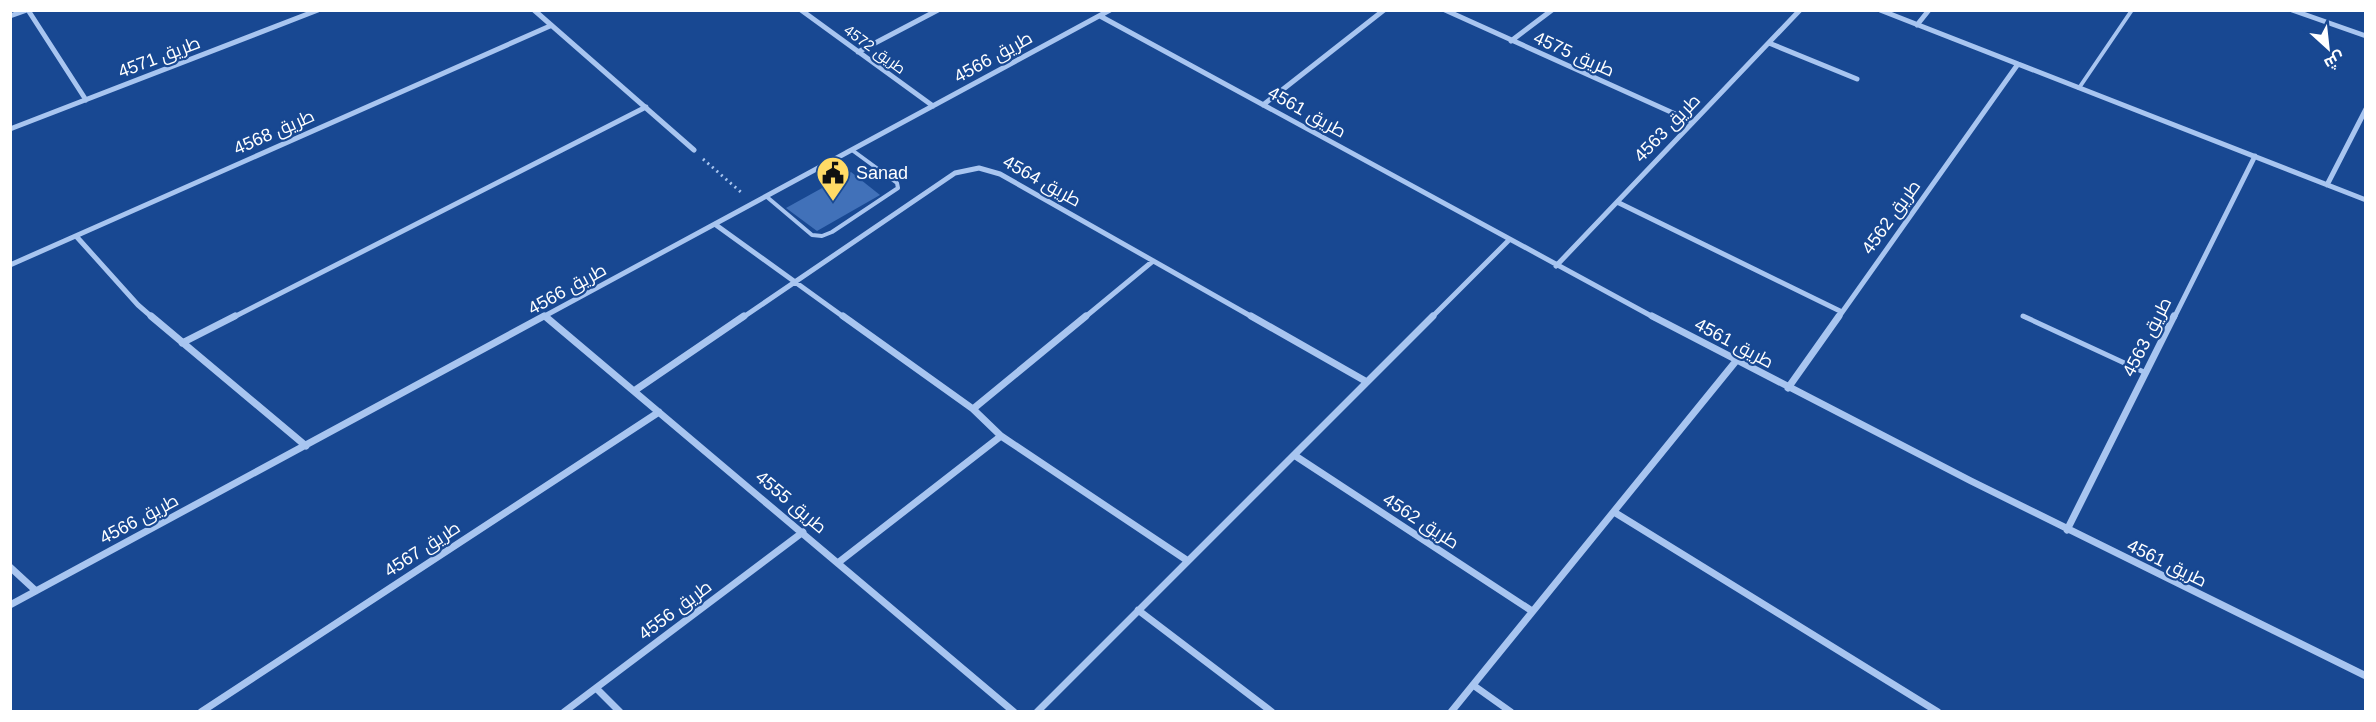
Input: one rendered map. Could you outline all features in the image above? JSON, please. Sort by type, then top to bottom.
[{"type":"street","points":[[10,16],[28,10],[86,100]]},
{"type":"street","name":"طريق 4571","points":[[10,129],[318,10]]},
{"type":"street","points":[[534,10],[694,150]]},
{"type":"street","name":"طريق 4572","points":[[801,10],[933,106]]},
{"type":"street","points":[[858,52],[938,10]]},
{"type":"street","name":"طريق 4566","points":[[10,605],[546,318],[1110,10]]},
{"type":"street","points":[[1263,105],[1384,10]]},
{"type":"street","name":"طريق 4575","points":[[1445,10],[1694,122]]},
{"type":"street","points":[[1511,41],[1552,10]]},
{"type":"street","name":"طريق 4563","points":[[1556,266],[1800,10]]},
{"type":"street","points":[[1880,10],[2366,200]]},
{"type":"street","points":[[1917,25],[1929,10]]},
{"type":"street","points":[[2292,10],[2366,36]]},
{"type":"street","name":"طريق 4561","points":[[1100,16],[1556,266],[1736,361],[2067,531],[2366,676]]},
{"type":"street","name":"طريق 4568","points":[[10,265],[550,26]]},
{"type":"street","points":[[1769,43],[1857,79]]},
{"type":"street","name":"طريق 4562","points":[[1788,388],[2018,64]]},
{"type":"street","points":[[182,343],[645,107]]},
{"type":"street","points":[[2327,185],[2366,109]]},
{"type":"street","name":"طريق 4563","points":[[2067,531],[2254,156]]},
{"type":"street","name":"طريق 4564","points":[[634,391],[955,173],[970,168],[994,171],[1367,382]]},
{"type":"street","points":[[1617,202],[1842,312]]},
{"type":"street","points":[[716,225],[973,409],[1001,436],[1188,561]]},
{"type":"street","points":[[76,236],[138,305],[306,446]]},
{"type":"street","points":[[1037,711],[1509,240]]},
{"type":"street","points":[[973,409],[1153,261]]},
{"type":"street","name":"طريق 4555","points":[[546,318],[839,561],[1014,711]]},
{"type":"street","points":[[1451,711],[1736,361]]},
{"type":"street","name":"طريق 4567","points":[[201,711],[659,412]]},
{"type":"street","points":[[839,561],[1001,436]]},
{"type":"street","name":"طريق 4562","points":[[1294,455],[1532,611]]},
{"type":"street","points":[[1614,512],[1938,711]]},
{"type":"street","name":"طريق 4556","points":[[564,711],[803,532]]},
{"type":"street","points":[[10,567],[36,591]]},
{"type":"street","points":[[1138,610],[1272,711]]},
{"type":"street","points":[[1473,684],[1512,711]]},
{"type":"street","points":[[596,688],[620,711]]},
{"type":"lane","points":[[2079,88],[2132,10]]},
{"type":"lane","points":[[767,197],[813,235],[827,235],[898,188],[897,183],[852,150]]},
{"type":"lane","points":[[2023,316],[2146,373]]},
{"type":"path","points":[[694,150],[754,204]]},
{"type":"building","name":"Sanad","points":[[851,172],[880,195],[817,231],[786,208]]},
{"type":"place","name":"Sanad","points":[[833,202]]}]
